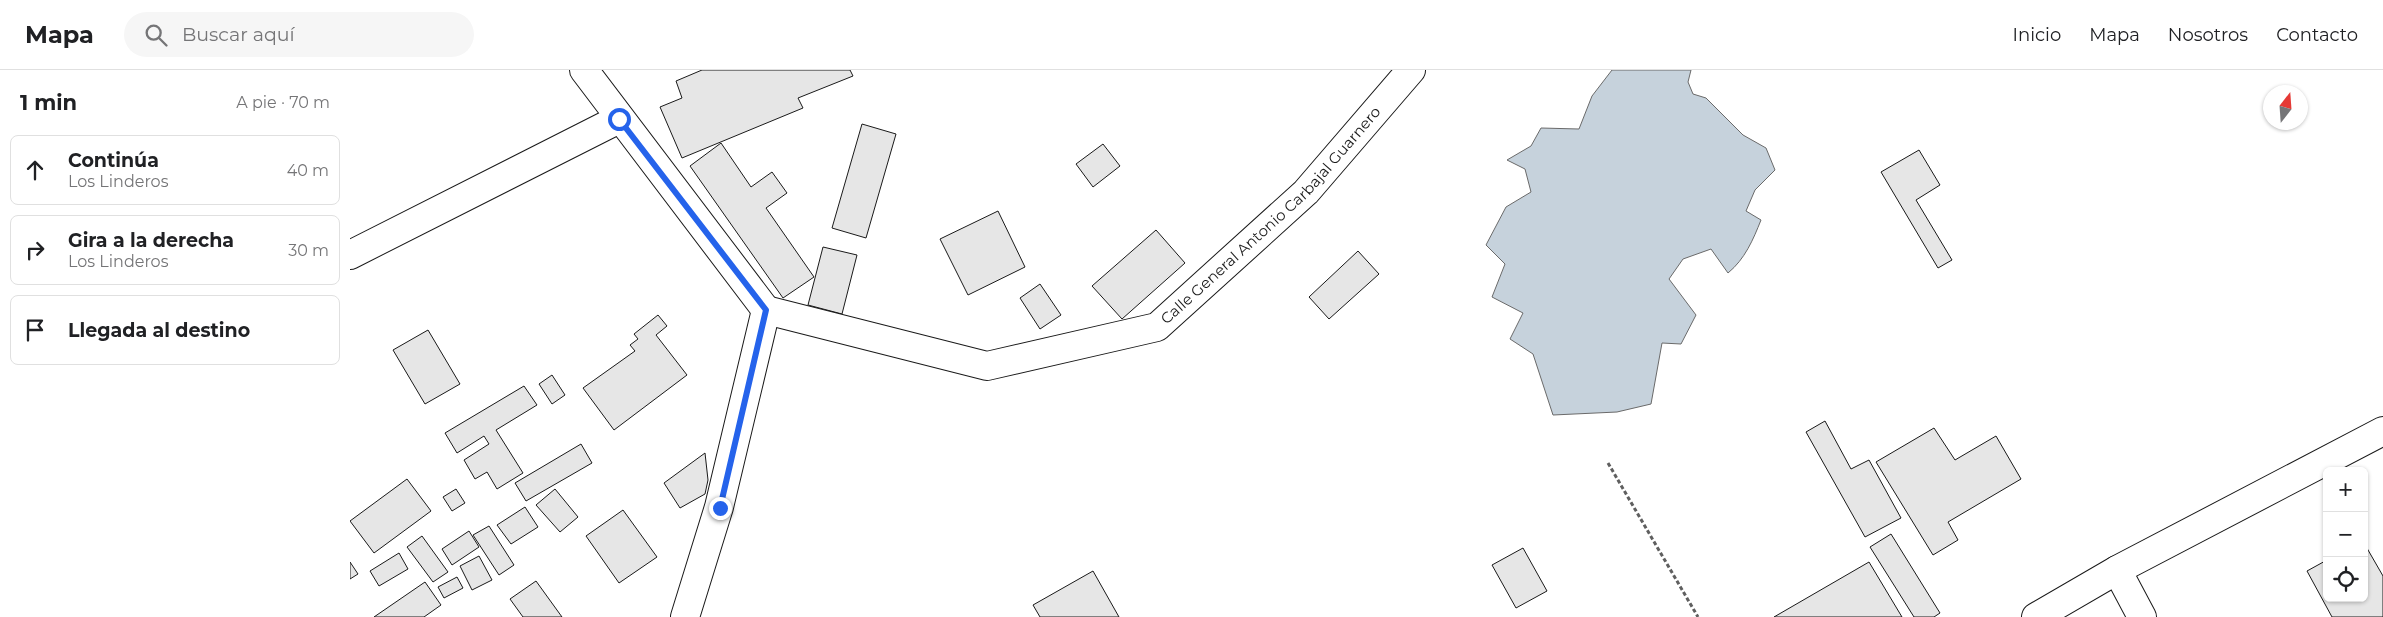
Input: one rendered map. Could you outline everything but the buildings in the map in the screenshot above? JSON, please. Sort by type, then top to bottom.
[{"type":"street","points":[[584,70],[619,119],[766,310],[720,508],[685,617]]},
{"type":"street","name":"Calle General Antonio Carbajal Guarnero","points":[[766,310],[987,366],[1157,327],[1306,192],[1411,70]]},
{"type":"street","points":[[350,255],[619,119]]},
{"type":"street","points":[[2036,617],[2117,570],[2383,431]]},
{"type":"street","points":[[2117,570],[2142,617]]},
{"type":"path","points":[[1608,463],[1698,617]]},
{"type":"shaded area","points":[[1612,70],[1691,70],[1688,82],[1693,94],[1706,98],[1743,135],[1766,148],[1775,170],[1755,190],[1746,211],[1761,220],[1748,249],[1734,268],[1728,273],[1711,249],[1683,259],[1669,279],[1696,315],[1681,344],[1662,343],[1651,404],[1617,412],[1553,415],[1533,354],[1510,339],[1523,313],[1492,297],[1505,264],[1486,245],[1506,207],[1531,192],[1525,169],[1507,160],[1531,146],[1541,128],[1579,129],[1592,96]]},
{"type":"route","points":[[619,119],[766,310],[720,508]]}]
